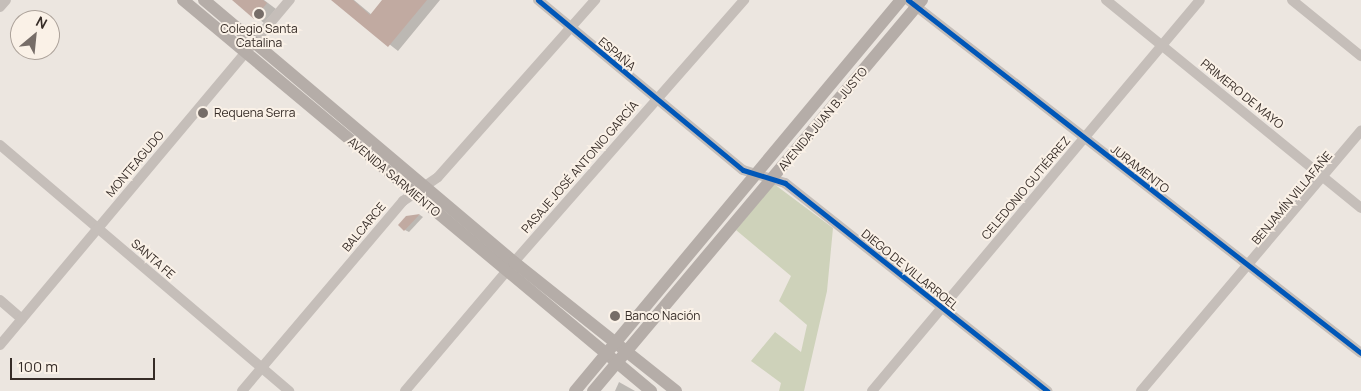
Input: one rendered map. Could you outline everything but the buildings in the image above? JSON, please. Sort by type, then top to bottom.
[{"type":"main road","name":"AVENIDA SARMIENTO","points":[[183,0],[412,193],[676,391]]},
{"type":"main road","name":"AVENIDA SARMIENTO","points":[[204,0],[425,185],[510,267],[606,355],[651,391]]},
{"type":"main road","name":"AVENIDA JUAN B. JUSTO","points":[[574,391],[756,176],[901,0]]},
{"type":"main road","name":"AVENIDA JUAN B. JUSTO","points":[[593,391],[774,178],[915,2]]},
{"type":"street","points":[[0,7],[6,0]]},
{"type":"street","name":"MONTEAGUDO","points":[[0,345],[290,0]]},
{"type":"street","name":"ESPAÑA","points":[[538,0],[656,100],[756,176]]},
{"type":"street","name":"BALCARCE","points":[[242,391],[412,193],[438,178],[595,0]]},
{"type":"street","name":"PASAJE JOSÉ ANTONIO GARCÍA","points":[[405,391],[510,267],[744,0]]},
{"type":"street","name":"PRIMERO DE MAYO","points":[[1106,0],[1361,208]]},
{"type":"street","name":"CELEDONIO GUTIÉRREZ","points":[[872,391],[1200,0]]},
{"type":"street","points":[[1292,0],[1361,56]]},
{"type":"street","name":"JURAMENTO","points":[[915,2],[1084,138],[1361,353]]},
{"type":"street","name":"BENJAMÍN VILLAFAÑE","points":[[1141,391],[1324,178],[1361,131]]},
{"type":"street","name":"SANTA FE","points":[[0,145],[289,391]]},
{"type":"street","points":[[756,176],[774,178]]},
{"type":"street","name":"DIEGO DE VILLARROEL","points":[[774,178],[1047,391]]},
{"type":"street","points":[[0,300],[22,319]]},
{"type":"green space","points":[[774,184],[833,228],[827,291],[804,391],[779,391],[781,383],[751,361],[775,332],[801,352],[807,325],[779,301],[791,276],[736,230]]},
{"type":"cycle path","points":[[538,0],[743,170],[785,183],[1047,391]]},
{"type":"cycle path","points":[[908,0],[1361,353]]},
{"type":"place","name":"Colegio Santa Catalina","points":[[259,14]]},
{"type":"place","name":"Requena Serra","points":[[203,113]]},
{"type":"place","name":"Banco Nación","points":[[615,316]]}]
